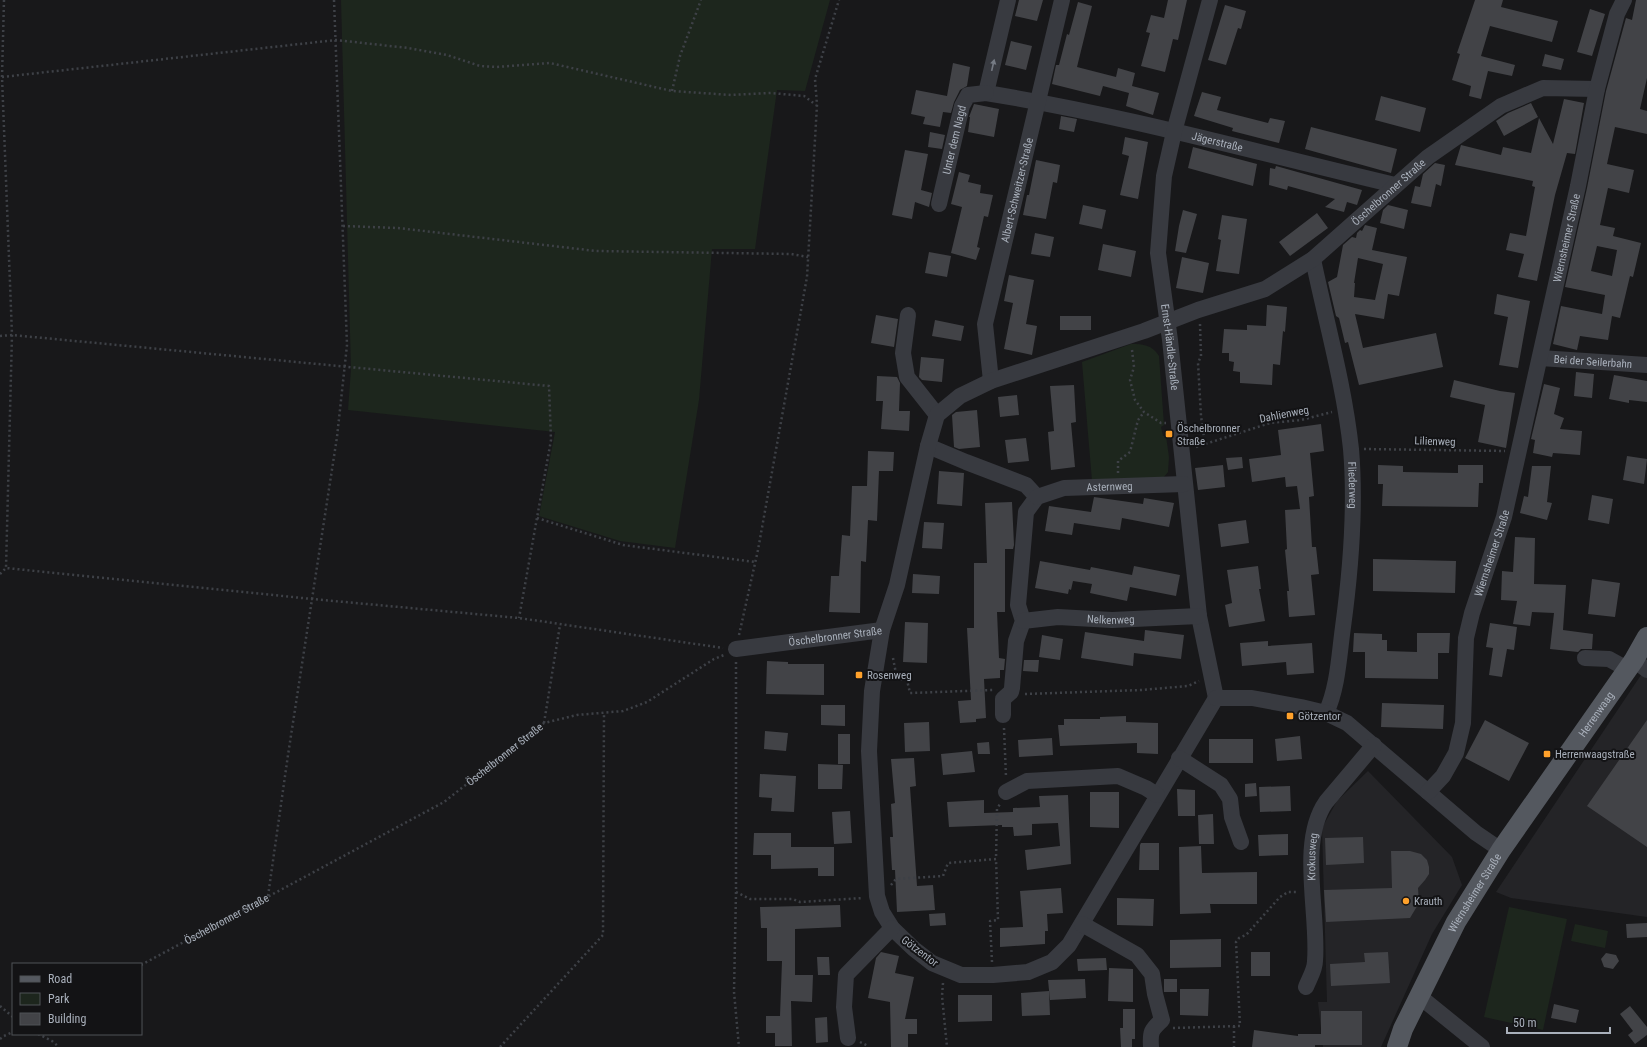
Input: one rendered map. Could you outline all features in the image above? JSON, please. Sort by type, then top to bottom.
[{"type":"main road","name":"Herrenwaag","points":[[1501,850],[1636,666],[1647,637]]},
{"type":"main road","name":"Wiernsheimer Straße","points":[[1397,1047],[1403,1029],[1456,922],[1501,850]]},
{"type":"street","points":[[986,92],[1008,0]]},
{"type":"street","name":"Albert-Schweitzer-Straße","points":[[991,381],[985,324],[1062,0]]},
{"type":"street","name":"Ernst-Händle-Straße","points":[[1210,0],[1174,132],[1164,176],[1158,253],[1168,321],[1199,616],[1216,698]]},
{"type":"street","name":"Wiernsheimer Straße","points":[[1501,850],[1476,833],[1428,792],[1443,776],[1456,753],[1463,724],[1466,638],[1472,613],[1504,516],[1519,455],[1578,186],[1597,89],[1617,14],[1624,0]]},
{"type":"street","name":"Öschelbronner Straße","points":[[736,649],[882,630],[897,585],[928,446],[937,415],[960,396],[991,381],[1198,310],[1266,289],[1313,259],[1428,157],[1501,106],[1543,88],[1597,89]]},
{"type":"street","name":"Unter dem Nagd","points":[[939,204],[962,106],[968,95],[986,92],[1038,101]]},
{"type":"street","name":"Jägerstraße","points":[[1038,101],[1132,121],[1395,185]]},
{"type":"street","name":"Fliederweg","points":[[1313,259],[1334,349],[1351,449],[1353,512],[1351,563],[1333,698],[1326,713]]},
{"type":"street","points":[[908,315],[903,353],[907,377],[937,415]]},
{"type":"street","name":"Bei der Seilerbahn","points":[[1540,358],[1647,365]]},
{"type":"street","points":[[928,446],[1026,485],[1037,497],[1026,512],[1018,605],[1023,621],[1016,641],[1011,692],[1003,699],[1003,715]]},
{"type":"street","name":"Asternweg","points":[[1037,497],[1064,488],[1117,485],[1184,484]]},
{"type":"street","name":"Nelkenweg","points":[[1023,621],[1058,617],[1112,620],[1199,616]]},
{"type":"street","name":"Götzentor","points":[[882,630],[872,691],[869,750],[877,896],[882,912],[892,928],[914,949],[932,963],[961,975],[1028,972],[1052,962],[1069,945],[1216,698]]},
{"type":"street","points":[[1585,658],[1610,659],[1636,666]]},
{"type":"street","points":[[1216,698],[1252,698],[1326,713],[1346,723],[1428,792]]},
{"type":"street","name":"Krokusweg","points":[[1306,987],[1315,963],[1311,848],[1314,827],[1320,811],[1374,745]]},
{"type":"street","points":[[1179,758],[1221,785],[1230,800],[1232,817],[1241,842]]},
{"type":"street","points":[[1006,792],[1027,781],[1118,776],[1146,788],[1157,795]]},
{"type":"street","points":[[1082,924],[1138,955],[1152,974],[1155,994],[1162,1020],[1153,1028],[1150,1034],[1151,1047]]},
{"type":"street","points":[[848,1038],[844,1007],[846,975],[892,928]]},
{"type":"street","points":[[1419,996],[1482,1047]]},
{"type":"path","points":[[0,574],[6,568],[12,335],[2,77],[4,0]]},
{"type":"path","points":[[268,896],[337,437],[347,345],[334,0]]},
{"type":"path","points":[[672,91],[680,56],[701,0]]},
{"type":"path","points":[[739,1047],[734,992],[736,892],[736,649],[755,562],[807,277],[817,105],[815,79],[839,0]]},
{"type":"path","points":[[2,77],[336,40],[408,48],[447,55],[480,66],[497,67],[550,63],[672,91],[730,95],[771,93],[804,96],[817,105]]},
{"type":"path","points":[[343,226],[398,228],[596,251],[791,254],[808,257]]},
{"type":"path","points":[[1198,310],[1200,317],[1201,356],[1198,363],[1201,416],[1205,445]]},
{"type":"path","points":[[0,336],[12,335],[549,386],[551,440],[519,618]]},
{"type":"path","points":[[1132,344],[1134,367],[1130,380],[1135,400],[1144,412],[1161,423],[1168,423]]},
{"type":"path","name":"Dahlienweg","points":[[1181,449],[1205,445],[1270,423],[1301,420],[1344,409]]},
{"type":"path","points":[[1117,485],[1118,461],[1130,452],[1138,420],[1144,412]]},
{"type":"path","name":"Lilienweg","points":[[1351,449],[1409,448],[1504,450],[1519,455]]},
{"type":"path","points":[[537,518],[623,545],[755,562]]},
{"type":"path","points":[[6,568],[519,618],[736,649]]},
{"type":"path","points":[[544,723],[560,625]]},
{"type":"path","name":"Öschelbronner Straße","points":[[142,965],[444,802],[544,723],[577,715],[623,711],[647,702],[714,659],[736,649]]},
{"type":"path","points":[[896,674],[897,679],[907,680],[910,693],[1002,689],[1021,694],[1141,690],[1188,686],[1211,677]]},
{"type":"path","points":[[500,1047],[603,935],[604,713]]},
{"type":"path","points":[[997,826],[997,809],[1006,792],[1003,715]]},
{"type":"path","points":[[993,974],[990,921],[998,920],[996,860]]},
{"type":"path","points":[[1162,1020],[1172,1028],[1240,1026],[1236,942],[1239,938],[1246,934],[1280,897],[1288,892],[1313,892]]},
{"type":"path","points":[[947,969],[944,977],[942,996],[947,1047]]},
{"type":"path","points":[[0,1006],[12,1016]]},
{"type":"path","points":[[1234,1026],[1234,1047]]},
{"type":"path","points":[[0,1039],[12,1032]]},
{"type":"path","points":[[40,1035],[60,1047]]},
{"type":"shaded area","points":[[1647,666],[1647,917],[1511,898],[1496,892]]},
{"type":"shaded area","points":[[1368,771],[1452,857],[1462,885],[1432,934],[1381,1047],[1323,1047],[1318,1002],[1327,1002],[1322,828],[1337,801]]},
{"type":"green space","points":[[341,0],[830,0],[805,91],[777,90],[755,249],[712,249],[699,400],[675,548],[620,541],[539,516],[555,432],[348,410],[351,369]]},
{"type":"green space","points":[[1131,344],[1140,344],[1150,347],[1154,349],[1159,356],[1164,425],[1161,427],[1163,436],[1166,436],[1169,457],[1168,472],[1163,478],[1092,481],[1082,362]]},
{"type":"green space","points":[[1509,907],[1567,919],[1543,1030],[1484,1017]]},
{"type":"green space","points":[[1575,924],[1608,931],[1605,948],[1571,941]]},
{"type":"building","points":[[1019,0],[1043,0],[1037,21],[1015,16]]},
{"type":"building","points":[[1168,0],[1187,0],[1178,40],[1173,39],[1165,72],[1141,66],[1150,33],[1146,32],[1151,15],[1164,18]]},
{"type":"building","points":[[1475,0],[1503,0],[1501,7],[1558,21],[1552,42],[1490,26],[1481,56],[1515,65],[1512,76],[1488,71],[1481,99],[1469,96],[1471,86],[1452,80],[1460,54],[1457,53]]},
{"type":"building","points":[[1636,0],[1647,0],[1647,78],[1640,109],[1647,111],[1647,134],[1615,127],[1607,164],[1634,170],[1629,193],[1608,188],[1600,225],[1615,228],[1613,236],[1641,243],[1633,277],[1630,276],[1620,318],[1612,316],[1608,340],[1580,336],[1577,350],[1553,344],[1561,306],[1602,314],[1605,295],[1565,287],[1587,188],[1606,91],[1626,18],[1632,20]],"holes":[[[1597,246],[1617,250],[1612,276],[1591,271]]]},
{"type":"building","points":[[1078,2],[1092,6],[1077,67],[1116,77],[1118,68],[1135,73],[1132,86],[1159,93],[1153,115],[1126,106],[1129,93],[1103,86],[1100,96],[1052,84],[1056,65],[1059,65],[1067,34],[1069,35]]},
{"type":"building","points":[[1225,5],[1246,11],[1241,29],[1238,28],[1226,65],[1208,60]]},
{"type":"building","points":[[1590,9],[1605,14],[1592,56],[1577,52]]},
{"type":"building","points":[[1011,41],[1032,46],[1026,70],[1005,65]]},
{"type":"building","points":[[1545,54],[1564,59],[1561,70],[1542,66]]},
{"type":"building","points":[[953,63],[970,67],[967,86],[960,90],[954,102],[951,113],[943,112],[940,127],[923,124],[925,117],[911,114],[916,90],[947,96]]},
{"type":"building","points":[[1202,92],[1221,97],[1217,110],[1268,123],[1270,118],[1285,121],[1279,143],[1232,131],[1233,128],[1194,116]]},
{"type":"building","points":[[1381,96],[1426,108],[1420,132],[1375,120]]},
{"type":"building","points":[[1564,99],[1584,103],[1575,154],[1567,153],[1555,195],[1537,281],[1518,277],[1524,254],[1506,250],[1510,233],[1526,236],[1535,187],[1532,186],[1533,181],[1455,165],[1461,145],[1501,155],[1503,147],[1531,153],[1539,118],[1553,144]]},
{"type":"building","points":[[1531,103],[1538,117],[1504,136],[1496,121],[1508,113]]},
{"type":"building","points":[[974,104],[999,109],[994,137],[968,132],[969,117]]},
{"type":"building","points":[[1061,116],[1077,119],[1074,132],[1059,129]]},
{"type":"building","points":[[1311,127],[1397,149],[1391,173],[1305,149]]},
{"type":"building","points":[[930,132],[945,135],[942,149],[928,147]]},
{"type":"building","points":[[1125,137],[1148,142],[1138,199],[1120,195],[1129,156],[1122,154]]},
{"type":"building","points":[[1193,147],[1257,164],[1253,186],[1188,168]]},
{"type":"building","points":[[905,150],[928,154],[921,190],[932,193],[929,207],[915,202],[912,219],[892,215]]},
{"type":"building","points":[[1036,160],[1060,165],[1057,183],[1053,182],[1046,219],[1023,215],[1027,195],[1029,195]]},
{"type":"building","points":[[1435,163],[1445,165],[1441,186],[1436,184],[1431,207],[1411,203],[1415,186],[1420,187],[1423,174]]},
{"type":"building","points":[[1276,166],[1362,190],[1357,205],[1347,202],[1344,212],[1325,207],[1335,199],[1288,186],[1287,190],[1269,185],[1270,168],[1275,169]]},
{"type":"building","points":[[959,172],[970,175],[968,182],[981,185],[980,193],[993,195],[988,217],[984,216],[977,247],[980,248],[976,260],[951,253],[962,207],[951,204]]},
{"type":"building","points":[[1083,205],[1106,210],[1102,229],[1079,224]]},
{"type":"building","points":[[1388,205],[1408,210],[1404,229],[1380,223],[1383,210]]},
{"type":"building","points":[[1183,210],[1197,214],[1186,253],[1175,251]]},
{"type":"building","points":[[1317,213],[1328,228],[1290,256],[1279,242]]},
{"type":"building","points":[[1222,215],[1247,219],[1239,274],[1216,271],[1221,240],[1218,239]]},
{"type":"building","points":[[1365,225],[1377,228],[1372,250],[1407,257],[1399,296],[1388,294],[1384,319],[1355,314],[1363,348],[1436,333],[1443,367],[1359,385],[1348,342],[1345,343],[1339,318],[1336,316],[1328,282],[1337,277],[1343,245],[1352,237],[1356,238],[1357,233],[1360,230],[1362,231]],"holes":[[[1358,258],[1383,264],[1375,300],[1354,297],[1354,283]]]},
{"type":"building","points":[[1035,233],[1054,237],[1050,257],[1031,254]]},
{"type":"building","points":[[1103,244],[1136,251],[1131,277],[1098,270]]},
{"type":"building","points":[[929,252],[951,256],[947,277],[925,273]]},
{"type":"building","points":[[1182,257],[1209,263],[1203,293],[1176,288]]},
{"type":"building","points":[[1009,275],[1034,280],[1026,324],[1037,326],[1032,355],[1004,349],[1013,303],[1004,301]]},
{"type":"building","points":[[1497,294],[1530,301],[1518,368],[1499,365],[1508,317],[1494,314]]},
{"type":"building","points":[[1267,305],[1287,307],[1280,365],[1273,364],[1272,385],[1240,383],[1240,372],[1233,371],[1234,362],[1229,361],[1229,353],[1222,353],[1224,329],[1247,330],[1247,325],[1266,326]]},
{"type":"building","points":[[876,315],[898,319],[894,347],[871,343]]},
{"type":"building","points":[[1060,316],[1091,316],[1091,330],[1060,330]]},
{"type":"building","points":[[935,320],[964,326],[961,341],[932,336]]},
{"type":"building","points":[[921,357],[944,359],[942,382],[922,380],[919,377]]},
{"type":"building","points":[[1576,372],[1594,374],[1592,398],[1574,396]]},
{"type":"building","points":[[1614,375],[1647,381],[1647,402],[1629,400],[1629,403],[1609,399]]},
{"type":"building","points":[[877,376],[897,377],[900,383],[899,411],[910,411],[909,431],[881,429],[883,401],[876,401]]},
{"type":"building","points":[[1454,380],[1515,393],[1506,448],[1478,442],[1485,405],[1450,397]]},
{"type":"building","points":[[1544,384],[1560,388],[1554,414],[1564,418],[1560,429],[1582,431],[1580,455],[1553,453],[1552,457],[1533,453],[1535,440],[1531,439]]},
{"type":"building","points":[[1074,385],[1076,422],[1071,423],[1075,467],[1051,470],[1048,432],[1054,431],[1050,386]]},
{"type":"building","points":[[1017,395],[1019,415],[1000,417],[998,397]]},
{"type":"building","points":[[977,410],[980,447],[959,449],[954,447],[952,415],[956,412]]},
{"type":"building","points":[[1321,424],[1324,451],[1310,453],[1314,496],[1309,497],[1312,547],[1316,547],[1319,574],[1311,575],[1315,615],[1289,617],[1287,591],[1289,591],[1285,550],[1287,549],[1285,510],[1300,509],[1297,486],[1286,487],[1285,477],[1252,482],[1249,459],[1281,455],[1278,430]]},
{"type":"building","points":[[1026,438],[1029,461],[1008,463],[1005,440]]},
{"type":"building","points":[[868,451],[894,452],[893,471],[879,471],[877,521],[868,520],[866,562],[861,561],[860,613],[829,612],[831,576],[839,576],[842,535],[850,536],[852,486],[867,486]]},
{"type":"building","points":[[1627,456],[1647,459],[1644,484],[1623,480]]},
{"type":"building","points":[[1242,457],[1243,468],[1228,470],[1226,458]]},
{"type":"building","points":[[1223,465],[1225,487],[1198,490],[1195,468]]},
{"type":"building","points":[[1378,465],[1403,466],[1403,472],[1458,473],[1458,465],[1483,465],[1483,483],[1479,483],[1478,507],[1382,506],[1383,484],[1378,484]]},
{"type":"building","points":[[1532,466],[1551,466],[1547,502],[1552,503],[1547,520],[1520,513],[1524,496],[1528,497]]},
{"type":"building","points":[[939,471],[964,473],[962,506],[937,504]]},
{"type":"building","points":[[1592,495],[1613,499],[1609,524],[1588,520]]},
{"type":"building","points":[[1094,497],[1143,504],[1144,498],[1174,503],[1169,527],[1122,518],[1120,530],[1074,523],[1072,535],[1045,531],[1049,506],[1091,512]]},
{"type":"building","points":[[1012,502],[1014,545],[1013,549],[1005,549],[1005,612],[997,612],[999,658],[1005,659],[1004,670],[1000,670],[1000,678],[984,679],[986,718],[976,719],[976,722],[960,723],[958,701],[971,700],[967,628],[974,628],[974,563],[987,563],[985,503]]},
{"type":"building","points":[[1246,520],[1249,543],[1221,547],[1218,524]]},
{"type":"building","points":[[924,522],[944,523],[942,549],[922,548]]},
{"type":"building","points":[[1515,537],[1535,538],[1534,584],[1566,585],[1563,630],[1593,634],[1592,649],[1581,649],[1578,652],[1550,649],[1554,613],[1532,612],[1530,626],[1513,624],[1517,601],[1501,600],[1502,571],[1513,572]]},
{"type":"building","points":[[1373,559],[1456,561],[1455,593],[1373,591]]},
{"type":"building","points":[[1040,561],[1090,570],[1091,567],[1132,575],[1134,566],[1180,575],[1176,596],[1130,587],[1127,601],[1090,593],[1092,584],[1073,581],[1071,590],[1069,589],[1068,594],[1035,588]]},
{"type":"building","points":[[1258,566],[1261,589],[1259,589],[1265,621],[1229,627],[1225,605],[1232,603],[1227,570]]},
{"type":"building","points":[[913,574],[940,576],[939,594],[912,593]]},
{"type":"building","points":[[1592,579],[1620,583],[1615,617],[1588,614]]},
{"type":"building","points":[[905,622],[928,623],[927,663],[903,662]]},
{"type":"building","points":[[1490,623],[1517,627],[1514,650],[1507,649],[1502,677],[1489,675],[1493,648],[1486,647]]},
{"type":"building","points":[[1145,630],[1184,635],[1181,659],[1134,653],[1133,666],[1081,658],[1085,632],[1144,641]]},
{"type":"building","points":[[1354,633],[1382,634],[1382,640],[1387,640],[1387,651],[1417,652],[1417,633],[1450,633],[1449,653],[1438,653],[1438,679],[1365,678],[1365,652],[1353,652]]},
{"type":"building","points":[[1042,635],[1063,639],[1060,660],[1039,657]]},
{"type":"building","points":[[1268,641],[1268,646],[1312,643],[1314,673],[1287,675],[1286,662],[1242,666],[1240,643]]},
{"type":"building","points":[[1024,660],[1039,660],[1038,672],[1023,671]]},
{"type":"building","points":[[767,661],[788,662],[788,664],[824,664],[824,695],[766,694]]},
{"type":"building","points":[[1382,703],[1444,705],[1443,729],[1381,727]]},
{"type":"building","points":[[821,705],[845,705],[845,726],[821,725]]},
{"type":"building","points":[[1126,716],[1126,722],[1158,723],[1158,754],[1137,753],[1137,743],[1060,746],[1058,725],[1064,725],[1064,719],[1100,719],[1100,717]]},
{"type":"building","points":[[1485,720],[1529,743],[1509,781],[1465,758]]},
{"type":"building","points":[[1647,720],[1647,847],[1587,806]]},
{"type":"building","points":[[929,722],[930,751],[905,752],[904,723]]},
{"type":"building","points":[[765,731],[788,733],[786,751],[764,749]]},
{"type":"building","points":[[838,734],[850,734],[850,764],[838,764]]},
{"type":"building","points":[[1300,736],[1302,759],[1277,761],[1275,739]]},
{"type":"building","points":[[1052,738],[1053,755],[1019,757],[1018,740]]},
{"type":"building","points":[[1209,739],[1253,739],[1253,763],[1209,763]]},
{"type":"building","points":[[989,742],[990,754],[978,754],[977,743]]},
{"type":"building","points":[[972,751],[975,772],[943,775],[941,754]]},
{"type":"building","points":[[914,758],[916,786],[910,787],[917,886],[933,885],[935,910],[897,912],[895,870],[892,870],[890,837],[893,837],[891,804],[895,803],[891,759]]},
{"type":"building","points":[[818,764],[843,765],[842,789],[818,789]]},
{"type":"building","points":[[760,774],[796,776],[794,812],[771,811],[772,798],[759,797]]},
{"type":"building","points":[[1256,783],[1257,796],[1245,797],[1245,784]]},
{"type":"building","points":[[1290,786],[1291,811],[1260,812],[1259,787]]},
{"type":"building","points":[[1177,789],[1195,790],[1195,816],[1178,816]]},
{"type":"building","points":[[1090,792],[1119,792],[1119,828],[1090,827]]},
{"type":"building","points":[[1068,795],[1071,864],[1027,870],[1025,850],[1060,846],[1058,823],[1032,824],[1032,835],[1014,836],[1013,827],[1002,827],[1002,825],[949,827],[947,802],[984,800],[984,813],[1013,812],[1013,808],[1040,807],[1039,796]]},
{"type":"building","points":[[850,811],[852,843],[834,844],[832,812]]},
{"type":"building","points":[[1213,814],[1214,844],[1199,844],[1198,815]]},
{"type":"building","points":[[754,833],[791,833],[791,847],[834,847],[834,876],[818,876],[818,868],[771,869],[771,855],[753,855]]},
{"type":"building","points":[[1288,834],[1288,855],[1259,856],[1258,835]]},
{"type":"building","points":[[1363,837],[1364,863],[1326,865],[1325,838]]},
{"type":"building","points":[[1141,843],[1159,843],[1159,870],[1139,870]]},
{"type":"building","points":[[1201,846],[1202,873],[1257,872],[1257,904],[1210,904],[1211,913],[1180,914],[1179,847]]},
{"type":"building","points":[[1391,851],[1410,851],[1421,854],[1427,860],[1429,867],[1429,874],[1418,888],[1419,903],[1410,918],[1326,922],[1324,890],[1392,888]]},
{"type":"building","points":[[1061,888],[1063,913],[1047,914],[1048,931],[1045,931],[1045,944],[1000,947],[1000,928],[1023,927],[1020,891]]},
{"type":"building","points":[[1117,898],[1154,899],[1153,926],[1117,925]]},
{"type":"building","points":[[840,905],[841,927],[795,929],[795,975],[813,975],[812,1002],[791,1001],[792,1046],[775,1046],[775,1033],[766,1033],[766,1016],[780,1016],[782,961],[767,961],[767,928],[761,928],[760,907]]},
{"type":"building","points":[[945,913],[946,925],[930,926],[929,914]]},
{"type":"building","points":[[1647,923],[1647,937],[1627,938],[1626,924]]},
{"type":"building","points":[[1221,939],[1221,967],[1170,968],[1170,940]]},
{"type":"building","points":[[881,952],[899,956],[895,973],[914,977],[905,1019],[917,1019],[917,1034],[908,1034],[908,1047],[891,1047],[890,1002],[868,998],[876,958]]},
{"type":"building","points":[[1251,952],[1270,952],[1270,976],[1251,976]]},
{"type":"building","points":[[1388,952],[1390,983],[1331,986],[1330,964],[1365,962],[1364,953]]},
{"type":"building","points":[[1606,953],[1616,955],[1619,961],[1613,969],[1604,967],[1601,959]]},
{"type":"building","points":[[817,957],[829,957],[830,975],[818,975]]},
{"type":"building","points":[[1106,958],[1107,970],[1078,971],[1077,959]]},
{"type":"building","points":[[1109,968],[1133,969],[1133,1002],[1108,1001]]},
{"type":"building","points":[[1085,979],[1086,998],[1050,1000],[1048,980]]},
{"type":"building","points":[[1164,979],[1177,979],[1177,992],[1164,992]]},
{"type":"building","points":[[1180,989],[1209,989],[1208,1016],[1180,1015]]},
{"type":"building","points":[[1049,991],[1050,1015],[1022,1016],[1021,993]]},
{"type":"building","points":[[958,995],[992,995],[992,1021],[958,1022]]},
{"type":"building","points":[[1554,1004],[1579,1010],[1576,1023],[1551,1018]]},
{"type":"building","points":[[1630,1006],[1647,1027],[1647,1035],[1635,1044],[1628,1035],[1633,1031],[1620,1014]]},
{"type":"building","points":[[1123,1009],[1135,1009],[1135,1039],[1132,1039],[1132,1047],[1121,1047],[1120,1028],[1123,1028]]},
{"type":"building","points":[[1321,1011],[1362,1011],[1362,1045],[1252,1047],[1254,1030],[1298,1036],[1298,1034],[1321,1034]]},
{"type":"building","points":[[827,1017],[828,1042],[816,1043],[815,1018]]},
{"type":"place","name":"Öschelbronner Straße","points":[[1169,434]]},
{"type":"place","name":"Rosenweg","points":[[859,675]]},
{"type":"place","name":"Götzentor","points":[[1290,716]]},
{"type":"place","name":"Herrenwaagstraße","points":[[1547,754]]},
{"type":"place","name":"Krauth","points":[[1406,901]]}]
